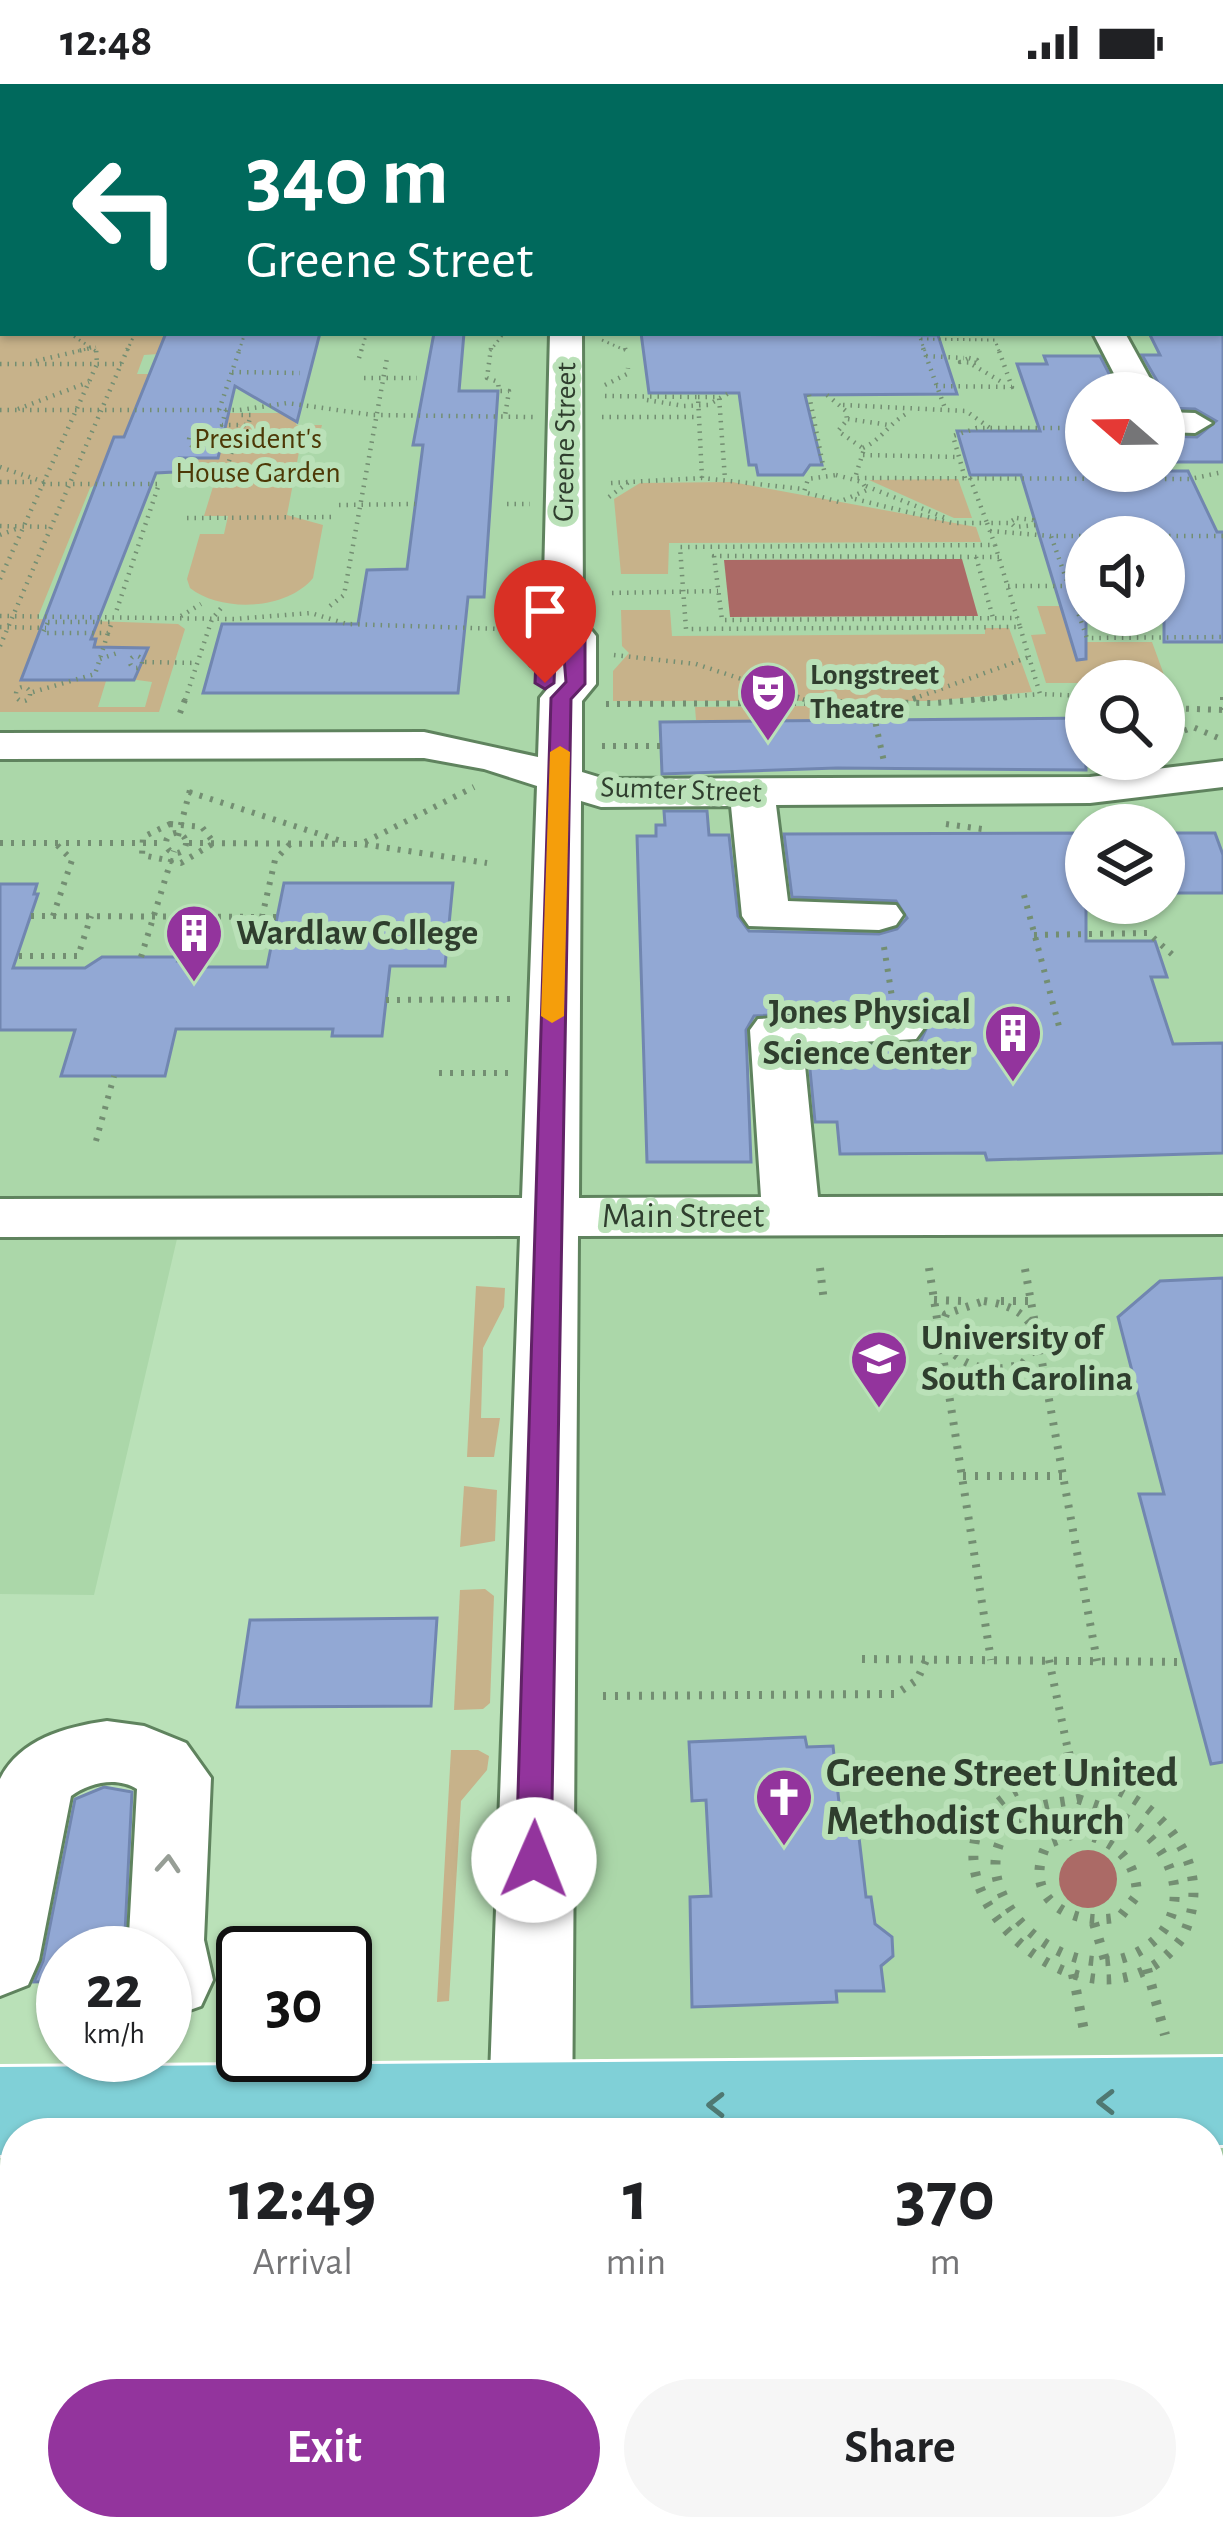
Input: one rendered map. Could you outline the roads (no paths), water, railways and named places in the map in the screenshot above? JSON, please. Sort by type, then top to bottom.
[{"type":"main road","points":[[607,2118],[1223,2102]]},
{"type":"main road","points":[[0,2111],[412,2118]]},
{"type":"street","name":"Greene Street","points":[[530,2118],[561,698],[575,684],[576,636],[562,622],[566,336]]},
{"type":"street","points":[[1111,336],[1130,372]]},
{"type":"street","name":"Sumter Street","points":[[0,746],[424,745],[493,757],[601,793],[1090,790],[1223,774]]},
{"type":"street","points":[[752,793],[766,916],[879,916]]},
{"type":"street","points":[[791,1216],[776,1030],[898,1028]]},
{"type":"street","name":"Main Street","points":[[0,1219],[1223,1215]]},
{"type":"street","points":[[0,1960],[37,1779],[65,1759],[141,1754],[163,1764],[174,1778],[166,1926]]},
{"type":"place","name":"Longstreet Theatre","points":[[768,743]]},
{"type":"place","name":"Wardlaw College","points":[[194,984]]},
{"type":"place","name":"Jones Physical Science Center","points":[[1013,1084]]},
{"type":"place","name":"University of South Carolina","points":[[879,1410]]},
{"type":"place","name":"Greene Street United Methodist Church","points":[[784,1848]]},
{"type":"park label","name":"President's House Garden","points":[[258,456]]}]
